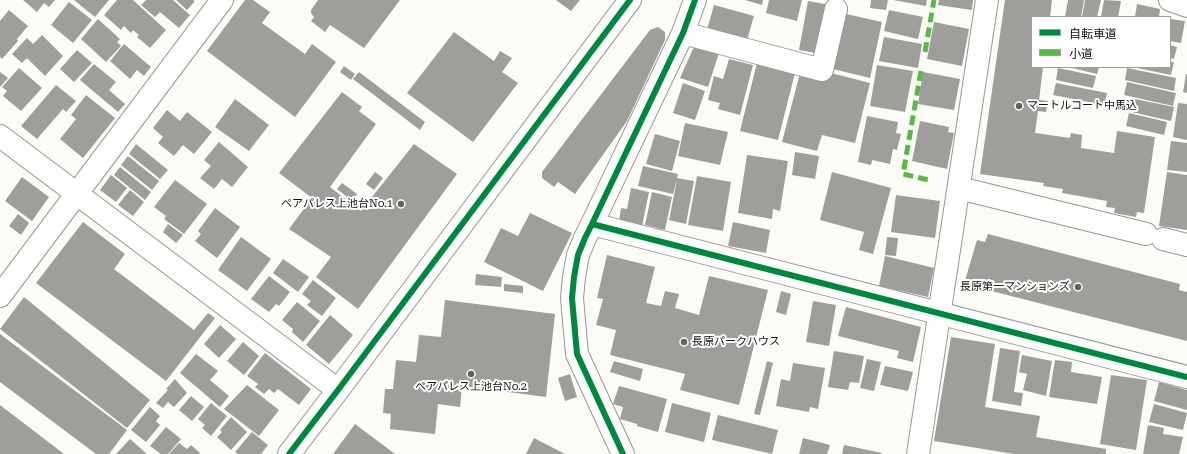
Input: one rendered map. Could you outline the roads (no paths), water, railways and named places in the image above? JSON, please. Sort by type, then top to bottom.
[{"type":"street","points":[[0,296],[222,0]]},
{"type":"street","points":[[289,454],[630,0]]},
{"type":"street","points":[[623,454],[577,354],[572,298],[573,284],[578,255],[584,238],[683,33],[695,0]]},
{"type":"street","points":[[918,454],[987,0]]},
{"type":"street","points":[[1170,0],[1187,6]]},
{"type":"street","points":[[683,33],[822,70],[836,9]]},
{"type":"street","points":[[0,136],[338,390]]},
{"type":"street","points":[[959,188],[1187,245]]},
{"type":"street","points":[[592,224],[1187,377]]},
{"type":"place","name":"マートルコート中馬込","points":[[1019,106]]},
{"type":"place","name":"ペアパレス上池台No.1","points":[[401,204]]},
{"type":"place","name":"長原第一マンションズ","points":[[1078,287]]},
{"type":"place","name":"長原パークハウス","points":[[684,342]]},
{"type":"place","name":"ペアパレス上池台No.2","points":[[471,374]]}]
